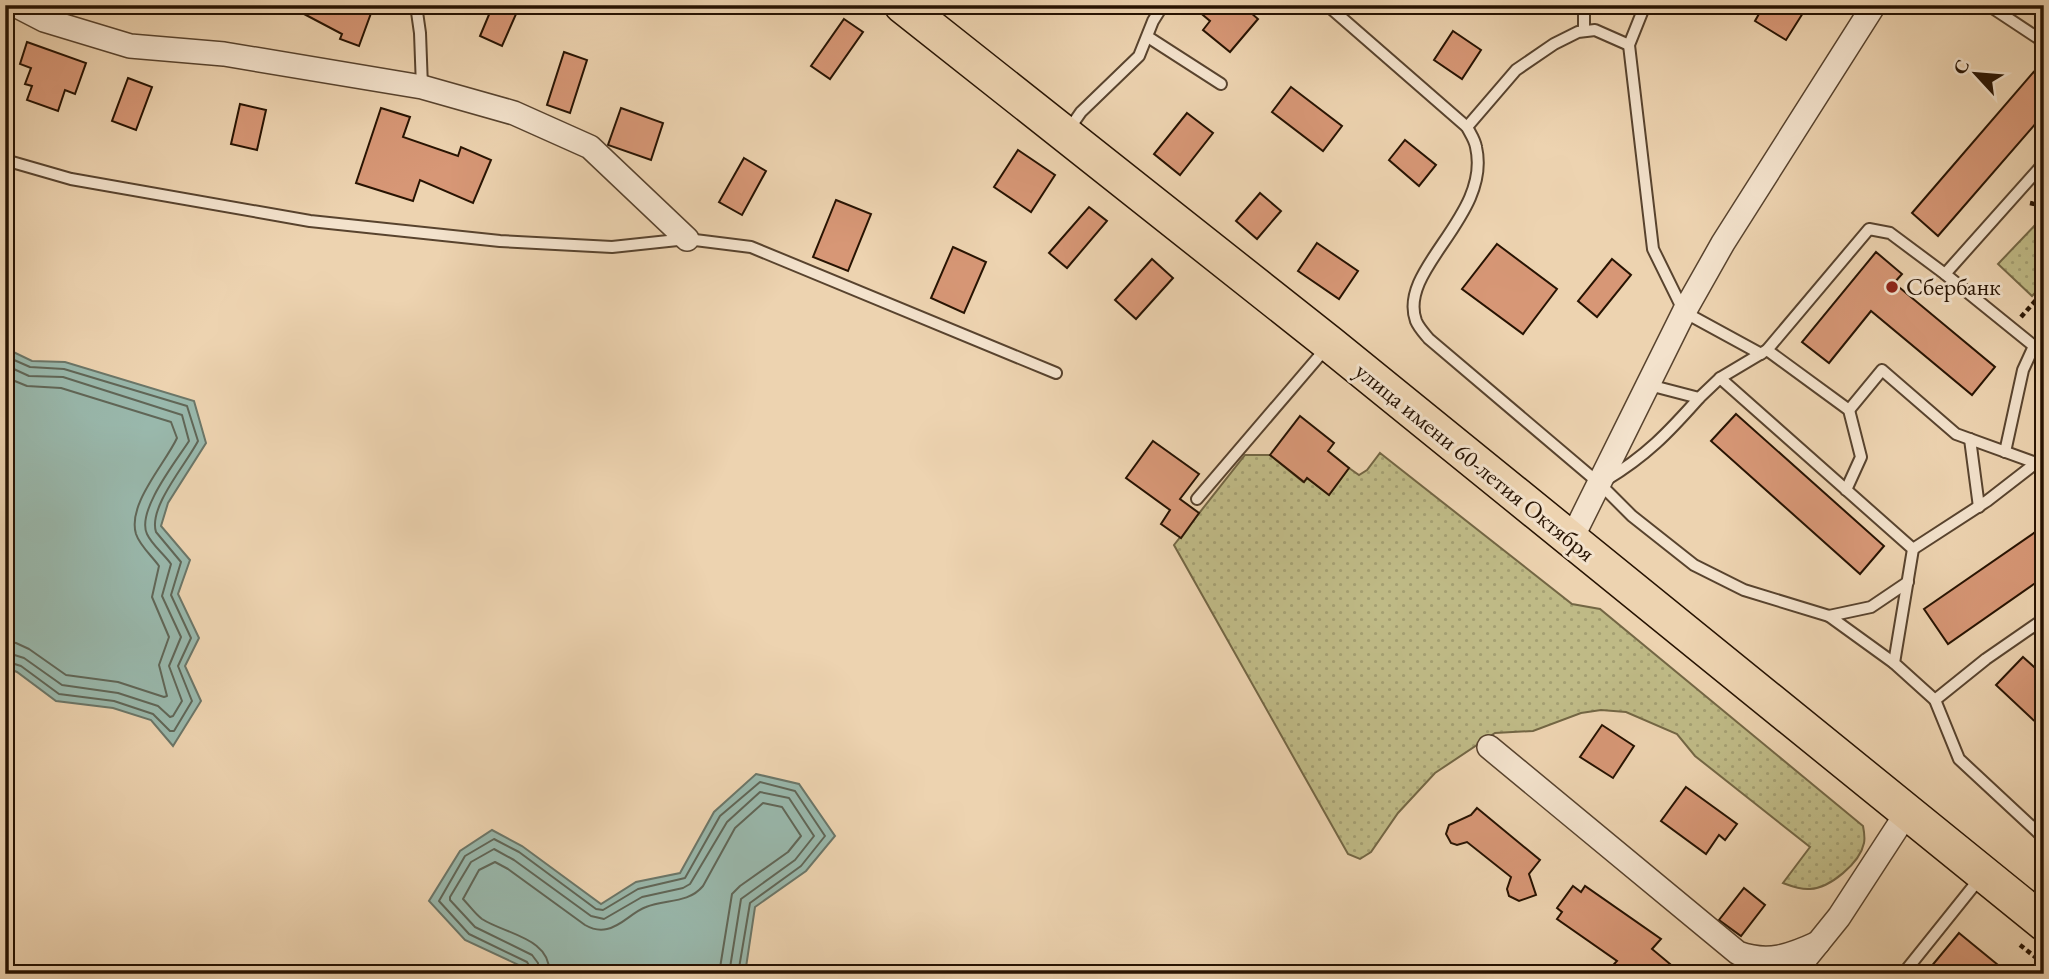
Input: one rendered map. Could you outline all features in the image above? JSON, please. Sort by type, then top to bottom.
[{"type":"main road","name":"улица имени 60-летия Октября","points":[[902,5],[1330,344],[2044,923]]},
{"type":"street","points":[[15,5],[44,20],[130,46],[224,54],[422,87],[514,113],[590,147],[687,239]]},
{"type":"street","points":[[1572,540],[1684,312],[1723,243],[1874,5]]},
{"type":"street","points":[[1489,747],[1738,953],[1751,958],[1774,960],[1818,943]]},
{"type":"street","points":[[1801,971],[1908,811]]},
{"type":"lane","points":[[416,5],[422,87]]},
{"type":"lane","points":[[1065,135],[1081,113],[1139,57],[1153,21],[1163,5]]},
{"type":"lane","points":[[1327,5],[1467,127],[1476,146],[1477,175],[1471,199],[1418,283],[1414,301],[1417,324],[1429,339],[1600,484],[1632,516],[1695,565],[1744,590],[1829,616],[1894,663],[1935,700],[1959,759],[2044,838]]},
{"type":"lane","points":[[1584,5],[1584,31]]},
{"type":"lane","points":[[1645,5],[1629,45],[1653,250],[1684,312],[1764,352],[1849,410],[1861,457],[1846,490]]},
{"type":"lane","points":[[1988,5],[2044,42]]},
{"type":"lane","points":[[1467,127],[1516,70],[1555,44],[1584,31],[1595,30],[1629,45]]},
{"type":"lane","points":[[1147,37],[1221,84]]},
{"type":"lane","points":[[5,160],[71,179],[310,221],[500,241],[612,247],[687,239],[751,247],[1055,373]]},
{"type":"lane","points":[[1945,274],[2044,163]]},
{"type":"lane","points":[[1600,484],[1632,465],[1659,442],[1720,377],[1764,352],[1869,229],[1889,233],[2034,346]]},
{"type":"lane","points":[[2005,452],[2023,370],[2034,346],[2044,337]]},
{"type":"lane","points":[[1197,499],[1330,344]]},
{"type":"lane","points":[[1849,410],[1882,370],[1956,434],[2040,463]]},
{"type":"lane","points":[[1720,377],[1913,549]]},
{"type":"lane","points":[[1649,385],[1699,398]]},
{"type":"lane","points":[[1970,439],[1979,507]]},
{"type":"lane","points":[[1894,663],[1913,549],[1979,507],[2040,463]]},
{"type":"lane","points":[[1829,616],[1871,607],[1908,582]]},
{"type":"lane","points":[[1935,700],[1986,659],[2042,625]]},
{"type":"lane","points":[[1903,974],[1984,873]]},
{"type":"path","points":[[2012,328],[2044,291]]},
{"type":"shaded area","points":[[2038,222],[2044,228],[2044,284],[2032,296],[1998,264]]},
{"type":"shaded area","points":[[1380,453],[1572,604],[1600,609],[1863,826],[1864,843],[1857,858],[1843,873],[1818,888],[1796,888],[1783,883],[1810,847],[1695,756],[1677,734],[1626,712],[1601,710],[1581,713],[1533,731],[1495,733],[1435,773],[1398,813],[1371,852],[1360,859],[1348,854],[1174,545],[1245,455],[1270,455],[1303,482],[1307,478],[1329,494],[1349,468],[1359,475],[1367,470]]},
{"type":"water","points":[[5,348],[32,361],[65,362],[194,401],[206,443],[168,503],[161,526],[190,560],[178,594],[199,638],[185,666],[201,701],[173,746],[151,720],[113,708],[56,701],[17,672],[5,667]]},
{"type":"water","points":[[756,774],[799,784],[835,836],[806,871],[755,907],[745,974],[521,974],[523,967],[465,940],[429,901],[460,851],[492,830],[522,846],[601,904],[636,882],[680,873],[714,812]]},
{"type":"building","points":[[287,5],[374,5],[359,46],[340,39],[342,34]]},
{"type":"building","points":[[493,5],[520,5],[502,46],[480,36]]},
{"type":"building","points":[[1191,5],[1242,5],[1258,19],[1230,52],[1203,30],[1210,21]]},
{"type":"building","points":[[1764,5],[1808,5],[1786,40],[1755,21]]},
{"type":"building","points":[[844,19],[863,32],[830,79],[811,66]]},
{"type":"building","points":[[1453,31],[1481,50],[1462,79],[1434,60]]},
{"type":"building","points":[[27,42],[86,63],[75,94],[65,90],[58,111],[27,100],[32,86],[25,84],[31,68],[20,64]]},
{"type":"building","points":[[564,52],[587,60],[570,113],[547,105]]},
{"type":"building","points":[[2044,60],[2044,114],[1938,236],[1912,213]]},
{"type":"building","points":[[128,78],[152,87],[136,130],[112,121]]},
{"type":"building","points":[[1291,87],[1342,126],[1323,151],[1272,112]]},
{"type":"building","points":[[240,104],[266,110],[257,150],[231,144]]},
{"type":"building","points":[[381,108],[410,117],[403,137],[458,156],[461,147],[491,160],[473,203],[420,180],[413,201],[356,183]]},
{"type":"building","points":[[621,108],[663,123],[651,160],[608,145]]},
{"type":"building","points":[[1187,113],[1213,133],[1180,175],[1154,154]]},
{"type":"building","points":[[1405,140],[1436,165],[1419,186],[1389,160]]},
{"type":"building","points":[[1018,150],[1055,175],[1031,212],[994,187]]},
{"type":"building","points":[[744,158],[766,171],[742,215],[719,202]]},
{"type":"building","points":[[1260,193],[1281,211],[1257,239],[1236,221]]},
{"type":"building","points":[[836,200],[871,214],[848,271],[813,257]]},
{"type":"building","points":[[1089,207],[1107,221],[1067,268],[1049,253]]},
{"type":"building","points":[[1317,243],[1358,271],[1339,299],[1298,271]]},
{"type":"building","points":[[1497,244],[1557,289],[1523,334],[1462,289]]},
{"type":"building","points":[[953,247],[986,262],[964,313],[931,298]]},
{"type":"building","points":[[1876,252],[1902,274],[1894,283],[1995,367],[1972,395],[1871,311],[1829,363],[1802,342]]},
{"type":"building","points":[[1152,259],[1173,278],[1136,319],[1115,300]]},
{"type":"building","points":[[1612,259],[1631,275],[1597,317],[1578,301]]},
{"type":"building","points":[[1736,414],[1884,546],[1860,574],[1711,441]]},
{"type":"building","points":[[1300,416],[1334,443],[1328,451],[1349,468],[1329,495],[1307,478],[1304,482],[1270,455]]},
{"type":"building","points":[[1153,441],[1199,474],[1180,499],[1199,513],[1181,538],[1161,524],[1170,510],[1126,478]]},
{"type":"building","points":[[2044,526],[2044,577],[1948,644],[1924,609]]},
{"type":"building","points":[[2023,657],[2044,676],[2044,730],[1996,685]]},
{"type":"building","points":[[1602,725],[1634,746],[1613,778],[1580,757]]},
{"type":"building","points":[[1686,787],[1737,824],[1725,840],[1719,835],[1706,854],[1661,821]]},
{"type":"building","points":[[1477,808],[1540,860],[1529,874],[1536,895],[1519,901],[1509,896],[1507,889],[1511,877],[1467,842],[1457,845],[1451,843],[1446,834],[1449,825],[1471,815]]},
{"type":"building","points":[[1573,886],[1581,892],[1585,886],[1661,939],[1652,949],[1682,974],[1605,974],[1617,961],[1557,919],[1562,912],[1557,908]]},
{"type":"building","points":[[1744,888],[1765,905],[1741,936],[1719,920]]},
{"type":"building","points":[[1959,933],[2009,974],[1925,974]]},
{"type":"place","name":"Сбербанк","points":[[1892,287]]}]
